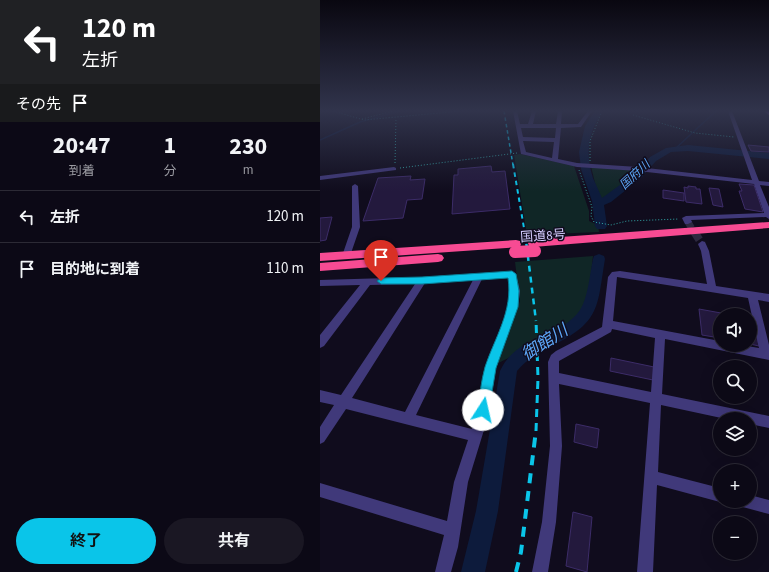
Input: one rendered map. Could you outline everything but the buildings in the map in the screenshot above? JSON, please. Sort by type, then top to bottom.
[{"type":"highway","name":"国道8号","points":[[534,247],[769,219]]},
{"type":"highway","name":"国道8号","points":[[320,257],[516,248],[769,233]]},
{"type":"highway","name":"国道8号","points":[[320,267],[516,248]]},
{"type":"street","points":[[687,220],[769,219],[757,183],[739,138]]},
{"type":"street","points":[[555,161],[558,140],[521,139],[523,153],[555,161],[650,170],[769,184]]},
{"type":"street","points":[[320,178],[394,169]]},
{"type":"street","points":[[346,256],[356,227],[355,186]]},
{"type":"street","points":[[702,244],[705,251],[712,289]]},
{"type":"street","points":[[320,283],[422,280],[512,274],[514,299],[491,368],[482,416],[461,482],[450,547],[443,572]]},
{"type":"street","points":[[540,572],[549,522],[556,446],[553,362],[555,358],[607,329],[612,277],[615,274],[769,298]]},
{"type":"street","points":[[408,418],[479,277]]},
{"type":"street","points":[[320,438],[422,280]]},
{"type":"street","points":[[320,342],[368,281]]},
{"type":"street","points":[[607,324],[768,355],[752,295]]},
{"type":"street","points":[[645,572],[660,335]]},
{"type":"street","points":[[554,377],[769,422]]},
{"type":"street","points":[[320,396],[476,436]]},
{"type":"street","points":[[651,477],[713,493]]},
{"type":"street","points":[[320,490],[452,530]]},
{"type":"street","points":[[757,504],[769,507]]},
{"type":"path","points":[[395,138],[394,169],[511,153],[523,153]]},
{"type":"path","points":[[590,138],[588,151],[591,164]]},
{"type":"path","points":[[577,164],[592,207],[592,220],[597,223],[611,224],[627,221],[687,220]]},
{"type":"green space","points":[[520,154],[574,166],[589,211],[589,221],[598,225],[599,232],[527,235],[514,155]]},
{"type":"green space","points":[[591,166],[639,171],[608,197],[602,199],[598,196]]},
{"type":"green space","points":[[593,256],[587,297],[582,310],[577,316],[544,339],[498,363],[520,301],[515,262]]},
{"type":"waterway","points":[[320,140],[325,138]]},
{"type":"waterway","name":"御館川","points":[[585,138],[584,160],[589,181],[597,201],[601,226]]},
{"type":"waterway","points":[[676,148],[687,138]]},
{"type":"waterway","name":"国府川","points":[[598,204],[607,200],[638,176],[653,159],[669,150],[688,148],[769,156]]},
{"type":"waterway","name":"御館川","points":[[473,572],[487,511],[505,403],[506,381],[511,366],[526,352],[569,329],[585,315],[590,304],[599,259]]},
{"type":"tunnel","points":[[688,222],[695,234]]},
{"type":"tunnel","points":[[695,233],[702,244]]},
{"type":"railway","points":[[508,138],[513,165]]},
{"type":"railway","points":[[513,164],[525,234]]},
{"type":"railway","points":[[525,233],[536,321]]},
{"type":"railway","points":[[536,320],[538,378],[536,431]]},
{"type":"railway","points":[[516,572],[521,552],[536,430]]},
{"type":"route","points":[[381,281],[512,274],[515,291],[513,307],[491,368],[483,410]]}]
